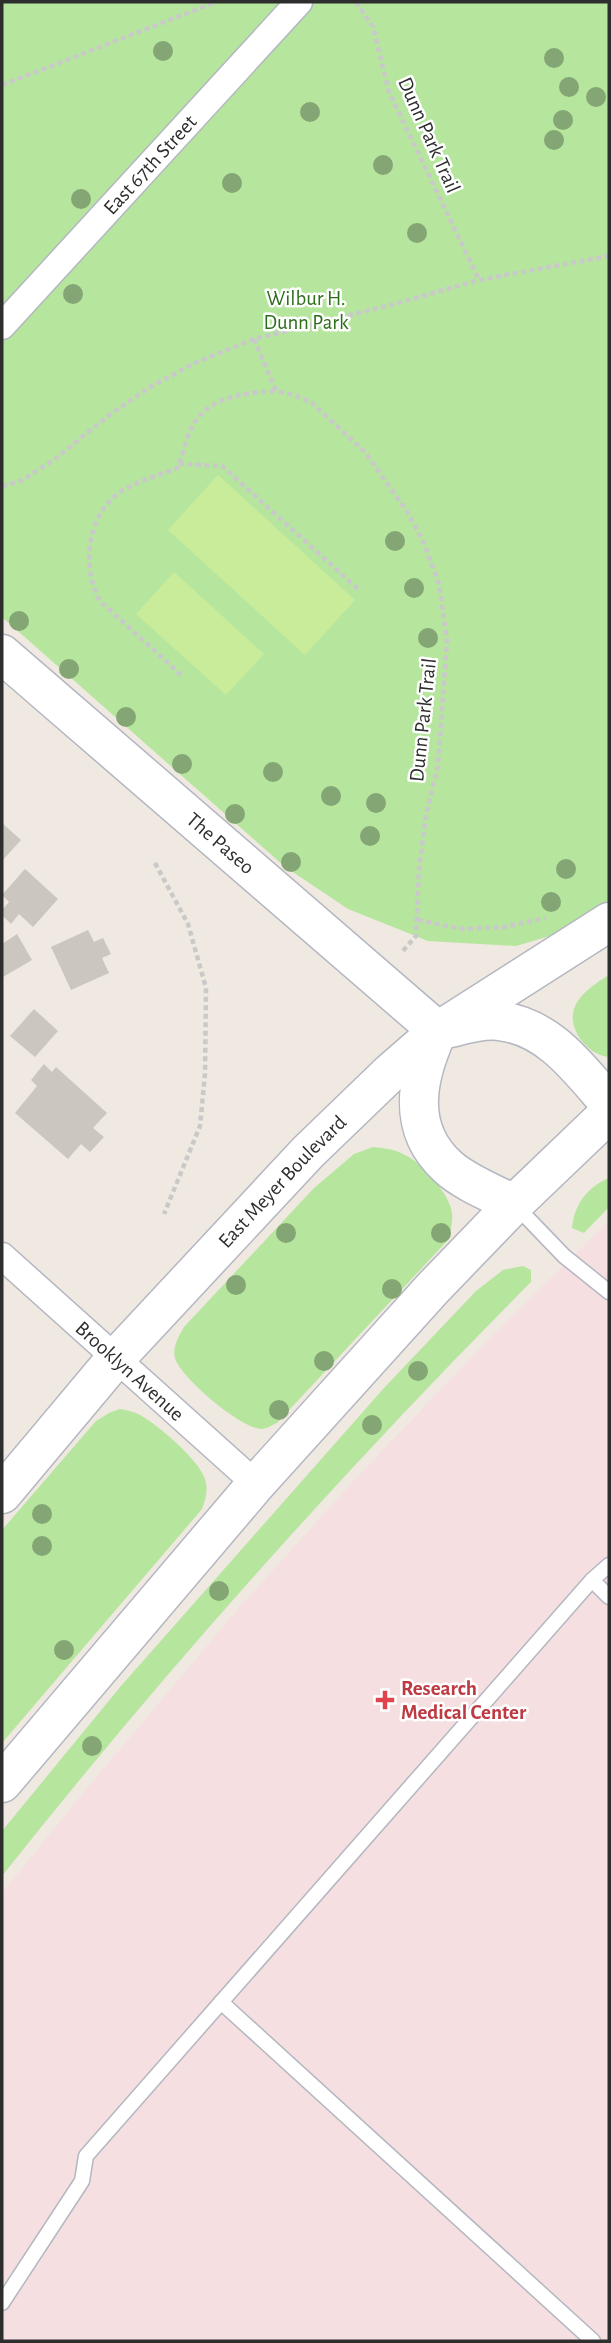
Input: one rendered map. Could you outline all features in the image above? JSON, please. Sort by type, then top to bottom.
[{"type":"main road","name":"The Paseo","points":[[2,654],[438,1031]]},
{"type":"main road","name":"East Meyer Boulevard","points":[[2,1494],[116,1358],[308,1152],[438,1031],[609,922]]},
{"type":"main road","points":[[514,1204],[450,1169],[432,1151],[421,1128],[419,1081],[438,1031],[479,1022],[499,1021],[520,1026],[541,1035],[559,1049],[578,1066],[609,1103]]},
{"type":"main road","points":[[2,1783],[256,1484],[433,1288],[514,1204],[609,1113]]},
{"type":"street","name":"East 67th Street","points":[[2,326],[299,2]]},
{"type":"street","name":"Brooklyn Avenue","points":[[2,1256],[256,1484]]},
{"type":"lane","points":[[514,1204],[564,1256],[609,1292]]},
{"type":"lane","points":[[2,2303],[82,2181],[86,2156],[592,1580],[609,1565]]},
{"type":"lane","points":[[592,1580],[609,1597]]},
{"type":"lane","points":[[221,2002],[593,2341]]},
{"type":"path","points":[[2,85],[216,2]]},
{"type":"path","name":"Dunn Park Trail","points":[[356,2],[373,27],[389,92],[479,280]]},
{"type":"path","points":[[2,486],[21,481],[55,459],[108,416],[150,387],[199,361],[254,339],[479,280],[609,257]]},
{"type":"path","points":[[254,339],[276,391]]},
{"type":"path","name":"Dunn Park Trail","points":[[179,464],[194,424],[202,413],[216,402],[234,395],[276,391],[312,403],[365,452],[408,513],[423,541],[439,584],[447,641],[438,766],[426,815],[419,869],[418,919],[462,929],[505,927],[554,916]]},
{"type":"path","points":[[181,675],[100,601],[91,580],[89,555],[96,522],[116,495],[133,485],[177,468],[179,464],[222,466],[358,589]]},
{"type":"path","points":[[155,863],[188,925],[206,988],[205,1074],[200,1126],[164,1214]]},
{"type":"shaded area","name":"Research Medical Center","points":[[609,1221],[609,2341],[2,2341],[2,1893],[239,1608],[358,1476],[493,1335]]},
{"type":"green space","name":"Wilbur H. Dunn Park","points":[[2,2],[609,2],[609,909],[577,928],[516,946],[428,941],[348,909],[284,866],[2,617]]},
{"type":"green space","points":[[218,475],[355,600],[305,655],[168,530]]},
{"type":"green space","points":[[174,572],[264,654],[226,695],[136,614]]},
{"type":"green space","points":[[609,975],[609,1057],[601,1056],[587,1047],[577,1033],[573,1017],[580,998]]},
{"type":"green space","points":[[373,1147],[393,1150],[412,1159],[438,1185],[452,1212],[448,1240],[277,1423],[264,1429],[252,1427],[212,1401],[179,1367],[174,1350],[178,1338],[184,1327],[314,1188],[354,1154]]},
{"type":"green space","points":[[609,1178],[609,1207],[584,1233],[572,1228],[583,1198],[594,1186]]},
{"type":"green space","points":[[523,1266],[531,1270],[531,1282],[393,1425],[258,1572],[64,1798],[2,1876],[2,1831],[121,1686],[384,1388],[476,1291],[503,1270]]},
{"type":"green space","points":[[120,1409],[136,1413],[153,1424],[174,1441],[200,1469],[206,1485],[202,1509],[2,1743],[2,1530],[96,1421]]},
{"type":"building","points":[[2,823],[21,840],[2,861]]},
{"type":"building","points":[[25,869],[58,899],[33,927],[19,914],[11,924],[2,915],[2,910],[9,902],[2,895]]},
{"type":"building","points":[[88,930],[94,942],[103,938],[111,954],[102,958],[109,973],[71,990],[51,947]]},
{"type":"building","points":[[17,934],[32,960],[3,977],[2,944]]},
{"type":"building","points":[[34,1009],[58,1031],[35,1057],[10,1036]]},
{"type":"building","points":[[44,1064],[52,1072],[56,1067],[107,1113],[93,1128],[104,1137],[90,1152],[81,1144],[68,1159],[15,1113],[37,1086],[31,1080]]},
{"type":"place","name":"Research Medical Center","points":[[385,1700]]}]
